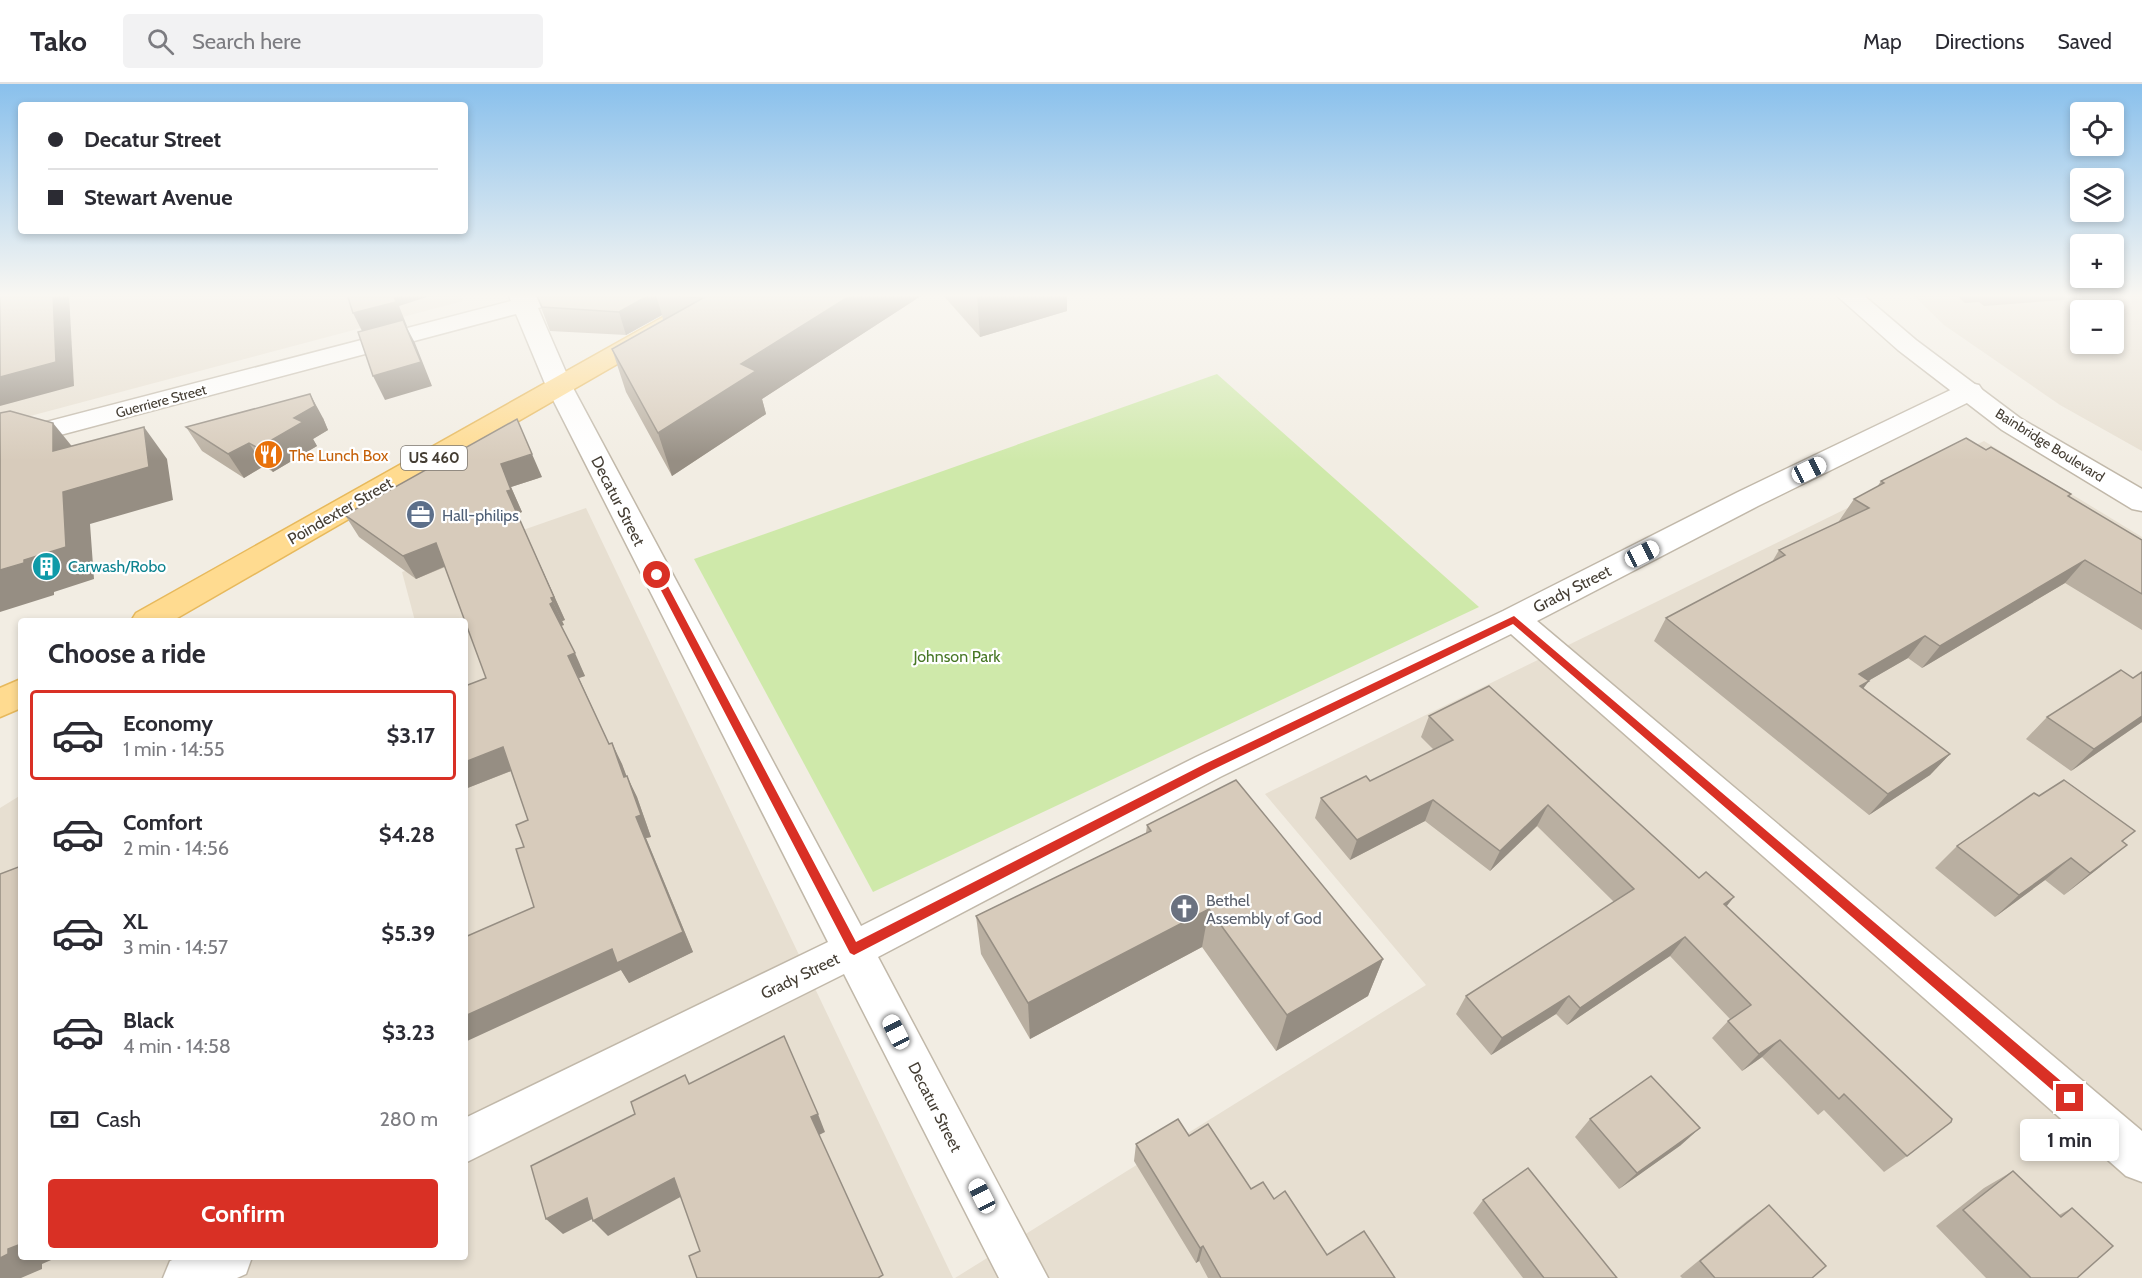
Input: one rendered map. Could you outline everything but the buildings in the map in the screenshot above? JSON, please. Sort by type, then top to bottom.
[{"type":"main road","name":"Poindexter Street","points":[[152,618],[625,350]]},
{"type":"main road","points":[[0,704],[18,694]]},
{"type":"street","name":"Guerriere Street","points":[[0,443],[341,350]]},
{"type":"street","name":"Decatur Street","points":[[544,350],[560,387],[1024,1278]]},
{"type":"street","name":"Bainbridge Boulevard","points":[[1913,350],[2011,424],[2142,502]]},
{"type":"street","name":"Grady Street","points":[[468,1140],[854,949],[1208,767],[1514,619],[1748,499],[1970,391]]},
{"type":"street","points":[[1514,619],[2142,1160]]},
{"type":"street","points":[[187,1278],[223,1260]]},
{"type":"shaded area","points":[[0,350],[280,350],[0,424]]},
{"type":"shaded area","points":[[1980,350],[2070,350],[2070,354],[2124,354],[2124,350],[2142,350],[2142,451],[2060,405]]},
{"type":"shaded area","points":[[1984,441],[2142,537],[2142,1278],[955,1278],[1426,985],[1265,794]]},
{"type":"shaded area","points":[[586,508],[953,1278],[0,1278],[0,808],[18,797],[18,1260],[468,1260],[468,618],[414,618],[402,572]]},
{"type":"green space","name":"Johnson Park","points":[[1217,374],[1479,607],[873,892],[694,559]]},
{"type":"place","name":"The Lunch Box","points":[[268,455]]},
{"type":"place","name":"Hall-philips","points":[[421,515]]},
{"type":"place","name":"Carwash/Robo","points":[[47,566]]},
{"type":"place","name":"Bethel Assembly of God","points":[[1185,909]]},
{"type":"route","points":[[657,575],[854,949],[1208,767],[1514,619],[2070,1098]]}]
